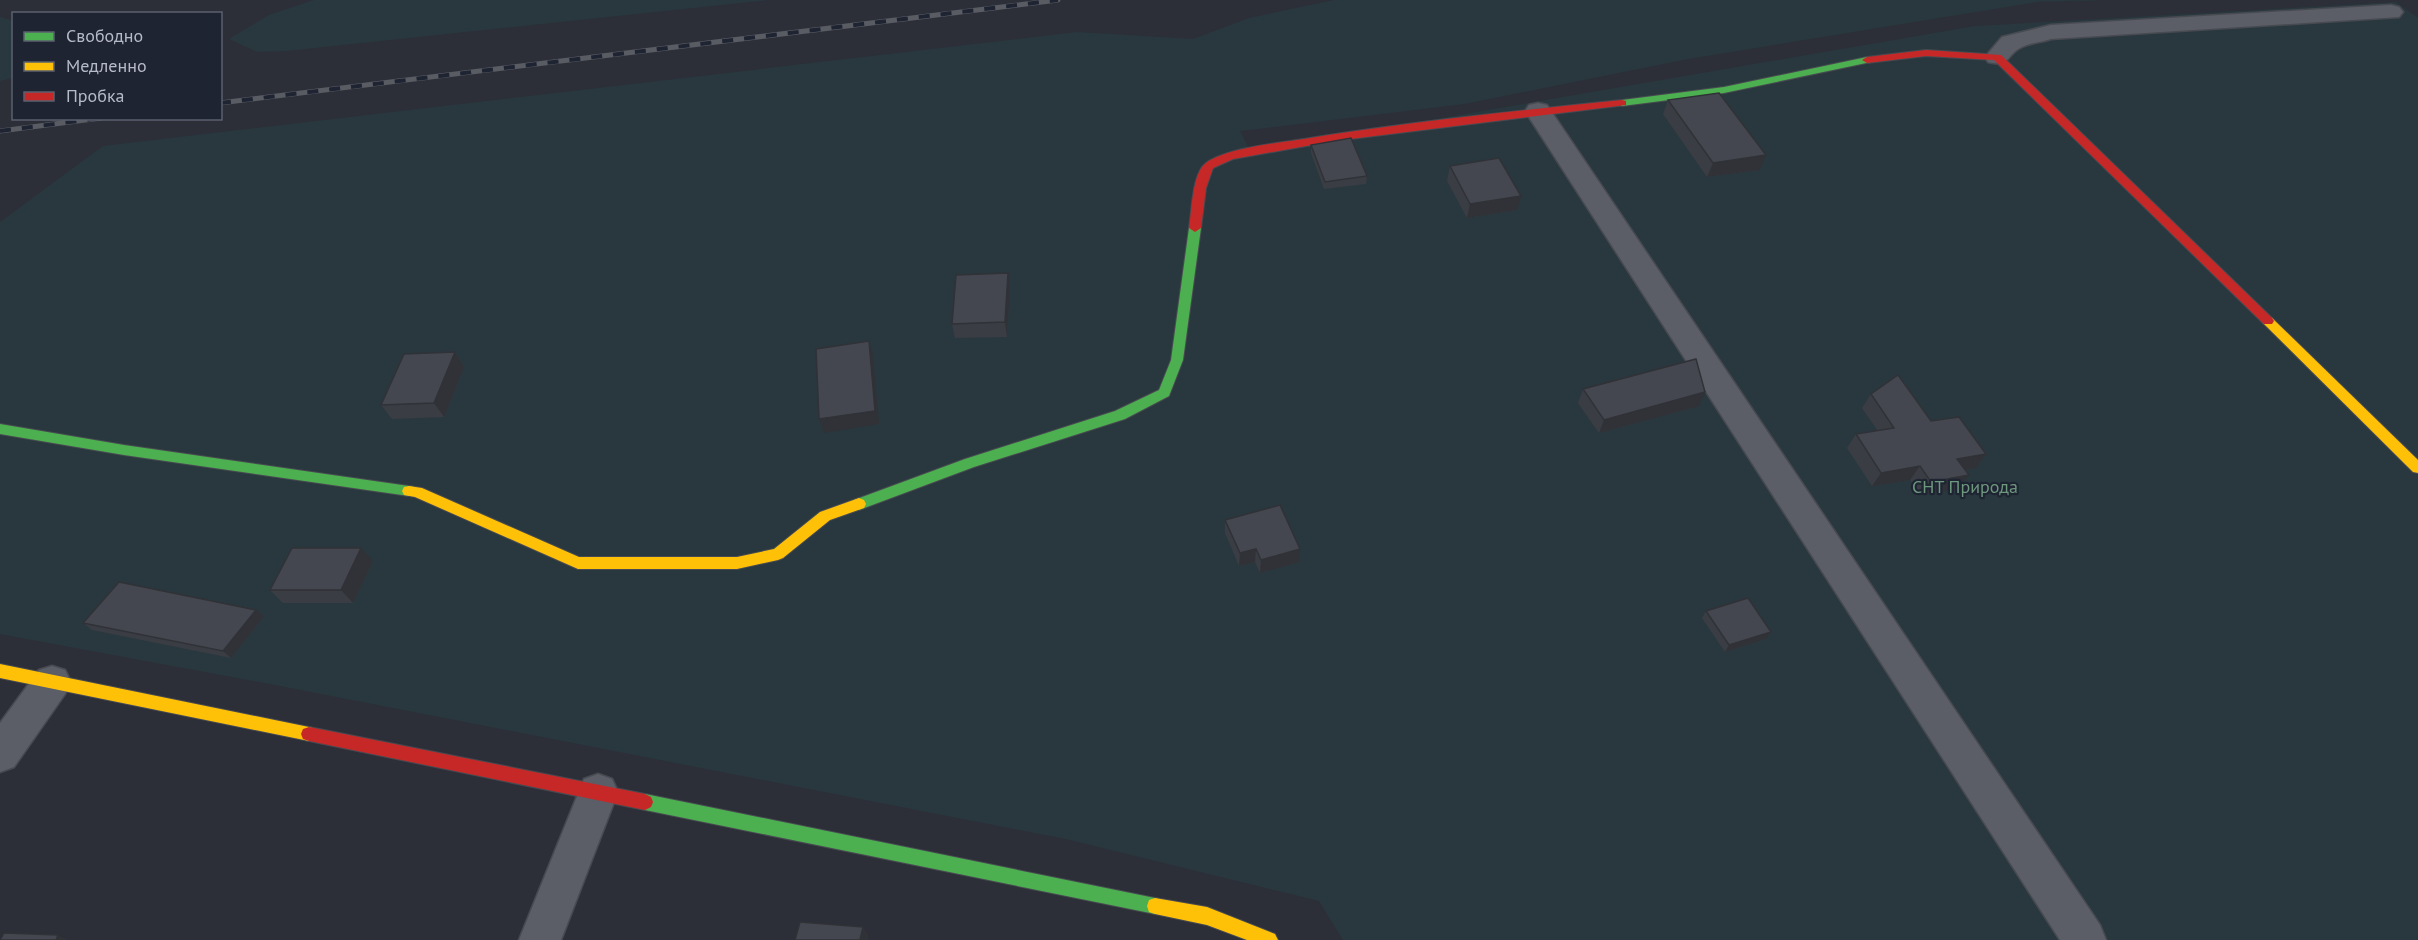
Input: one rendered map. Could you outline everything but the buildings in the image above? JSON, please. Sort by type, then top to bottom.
[{"type":"street","points":[[1996,57],[2011,42],[2051,32],[2391,12]]},
{"type":"street","points":[[0,429],[417,492],[578,563],[737,563],[778,554],[825,516],[970,463],[1120,416],[1164,393],[1177,360],[1201,186],[1209,166],[1220,159],[1318,140],[1538,111],[1703,93],[1884,57],[1948,52],[1996,57],[2418,468]]},
{"type":"street","points":[[1538,111],[2085,940]]},
{"type":"street","points":[[0,671],[598,792],[1206,928],[1269,940]]},
{"type":"street","points":[[0,754],[52,682]]},
{"type":"street","points":[[540,940],[598,792]]},
{"type":"green space","points":[[314,0],[768,0],[286,51],[257,52],[229,39],[269,15]]},
{"type":"green space","name":"СНТ Природа","points":[[1334,0],[2106,0],[2037,2],[1688,59],[1464,104],[1240,131],[1250,151],[1975,26],[2396,2],[2418,18],[2418,940],[1343,940],[1319,901],[1066,839],[275,685],[0,634],[0,222],[103,146],[1077,32],[1193,39],[1249,18]]},
{"type":"green space","points":[[0,17],[12,20],[12,78],[0,81]]},
{"type":"railway","points":[[222,103],[1058,0]]},
{"type":"railway","points":[[0,131],[85,120]]},
{"type":"traffic: fast","points":[[1622,103],[1724,90],[1867,60]]},
{"type":"traffic: fast","points":[[859,504],[970,463],[1120,415],[1164,393],[1177,360],[1195,228]]},
{"type":"traffic: fast","points":[[0,429],[124,450],[409,491]]},
{"type":"traffic: fast","points":[[645,802],[1155,906]]},
{"type":"traffic: slow","points":[[2268,321],[2418,468]]},
{"type":"traffic: slow","points":[[409,491],[417,492],[578,563],[737,563],[778,554],[825,516],[859,504]]},
{"type":"traffic: slow","points":[[0,671],[309,734]]},
{"type":"traffic: slow","points":[[1155,906],[1207,916],[1269,940]]},
{"type":"traffic: jam","points":[[1867,60],[1926,53],[1997,57],[2268,321]]},
{"type":"traffic: jam","points":[[1195,228],[1200,188],[1205,173],[1209,166],[1230,157],[1334,137],[1622,103]]},
{"type":"traffic: jam","points":[[309,734],[645,802]]}]
